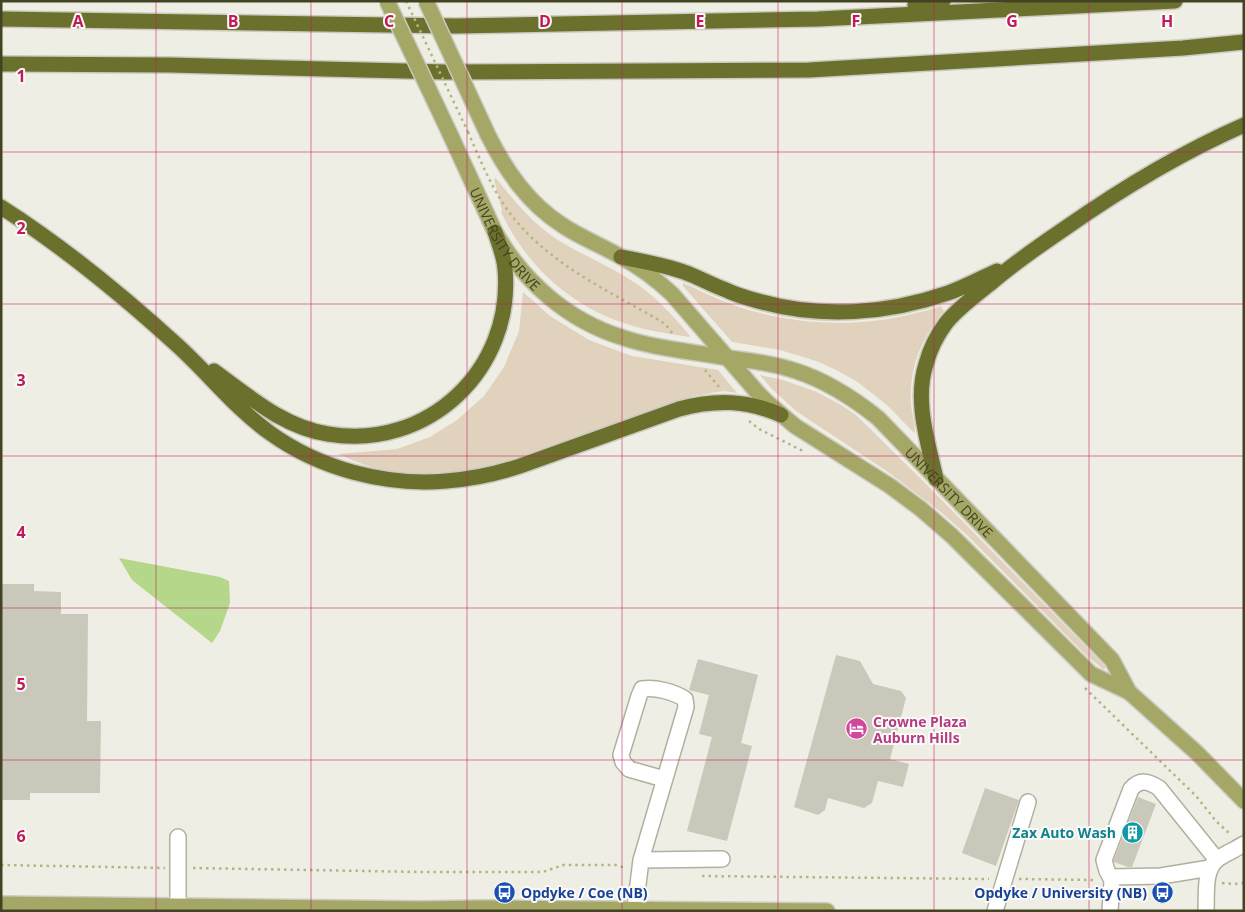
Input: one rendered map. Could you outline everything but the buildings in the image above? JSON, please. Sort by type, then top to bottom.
[{"type":"highway","points":[[818,19],[943,1]]},
{"type":"highway","points":[[1,19],[456,26],[818,19],[1175,1]]},
{"type":"highway","points":[[1,64],[170,65],[446,72],[809,70],[1183,48],[1244,42]]},
{"type":"highway","points":[[936,479],[922,412],[922,378],[926,363],[938,336],[954,314],[1012,264],[1104,200],[1197,147],[1244,125]]},
{"type":"highway","points":[[1,208],[62,248],[94,273],[178,346],[244,412],[270,433],[302,452],[336,467],[373,476],[407,481],[445,482],[502,472],[695,404],[721,402],[751,405],[766,408],[781,415]]},
{"type":"highway","points":[[178,346],[268,411],[298,426],[329,434],[361,436],[379,434],[413,424],[444,407],[458,396],[480,370],[496,338],[503,314],[506,285],[505,267],[495,232]]},
{"type":"highway","points":[[621,257],[685,272],[759,302],[797,310],[832,312],[876,310],[919,302],[949,292],[1012,264]]},
{"type":"main road","name":"UNIVERSITY DRIVE","points":[[387,1],[495,232],[502,245],[523,272],[543,293],[581,320],[620,337],[641,343],[795,370],[839,390],[863,406],[878,418],[1112,660],[1129,692]]},
{"type":"main road","name":"UNIVERSITY DRIVE","points":[[426,1],[498,156],[528,197],[546,213],[578,235],[640,268],[672,294],[757,392],[781,415],[795,426],[890,486],[921,509],[952,536],[1091,674],[1129,692],[1197,753],[1244,801]]},
{"type":"main road","points":[[1,904],[138,908],[178,906],[421,910],[635,909],[827,911]]},
{"type":"lane","points":[[635,909],[640,867],[686,707],[685,699],[678,695],[650,688],[642,688],[621,755],[623,762],[629,768],[664,779]]},
{"type":"lane","points":[[1110,911],[1112,879],[1104,860],[1131,789],[1136,783],[1153,784],[1159,788],[1212,869]]},
{"type":"lane","points":[[994,911],[1028,802]]},
{"type":"lane","points":[[178,837],[178,906]]},
{"type":"lane","points":[[1206,911],[1212,869],[1240,841]]},
{"type":"lane","points":[[640,867],[722,860]]},
{"type":"lane","points":[[1112,879],[1160,876],[1212,869]]},
{"type":"path","points":[[406,1],[498,196],[512,216],[533,239],[560,262],[584,278],[659,320],[673,334]]},
{"type":"path","points":[[703,368],[723,391]]},
{"type":"path","points":[[747,420],[759,429],[806,453]]},
{"type":"path","points":[[1080,684],[1196,796],[1216,821],[1240,841]]},
{"type":"path","points":[[1,865],[423,872],[543,872],[563,865],[640,867]]},
{"type":"path","points":[[1212,869],[1234,884],[1244,883]]},
{"type":"path","points":[[698,876],[1112,879]]},
{"type":"shaded area","points":[[496,178],[517,204],[540,227],[558,240],[641,287],[667,310],[690,336],[662,333],[627,324],[599,313],[564,291],[534,263],[510,230],[501,212],[494,179]]},
{"type":"shaded area","points":[[683,283],[739,307],[781,318],[803,321],[847,323],[869,321],[916,313],[941,306],[944,311],[923,343],[914,366],[911,405],[915,432],[873,394],[856,381],[838,371],[819,362],[780,350],[732,342],[683,286]]},
{"type":"shaded area","points":[[523,292],[550,316],[589,340],[632,356],[718,370],[737,393],[723,391],[694,396],[489,467],[447,472],[392,471],[373,468],[338,454],[397,449],[430,437],[457,420],[484,396],[504,367],[519,331]]},
{"type":"shaded area","points":[[760,375],[783,380],[817,392],[856,415],[1105,666],[1105,669],[1087,656],[967,535],[942,513],[888,472],[796,411]]},
{"type":"shaded area","points":[[119,558],[220,577],[229,581],[230,603],[220,631],[212,643],[132,580]]},
{"type":"place","name":"Crowne Plaza Auburn Hills","points":[[857,729]]},
{"type":"place","name":"Zax Auto Wash","points":[[1132,832]]},
{"type":"place","name":"Opdyke / Coe (NB)","points":[[505,892]]},
{"type":"place","name":"Opdyke / University (NB)","points":[[1163,892]]}]
